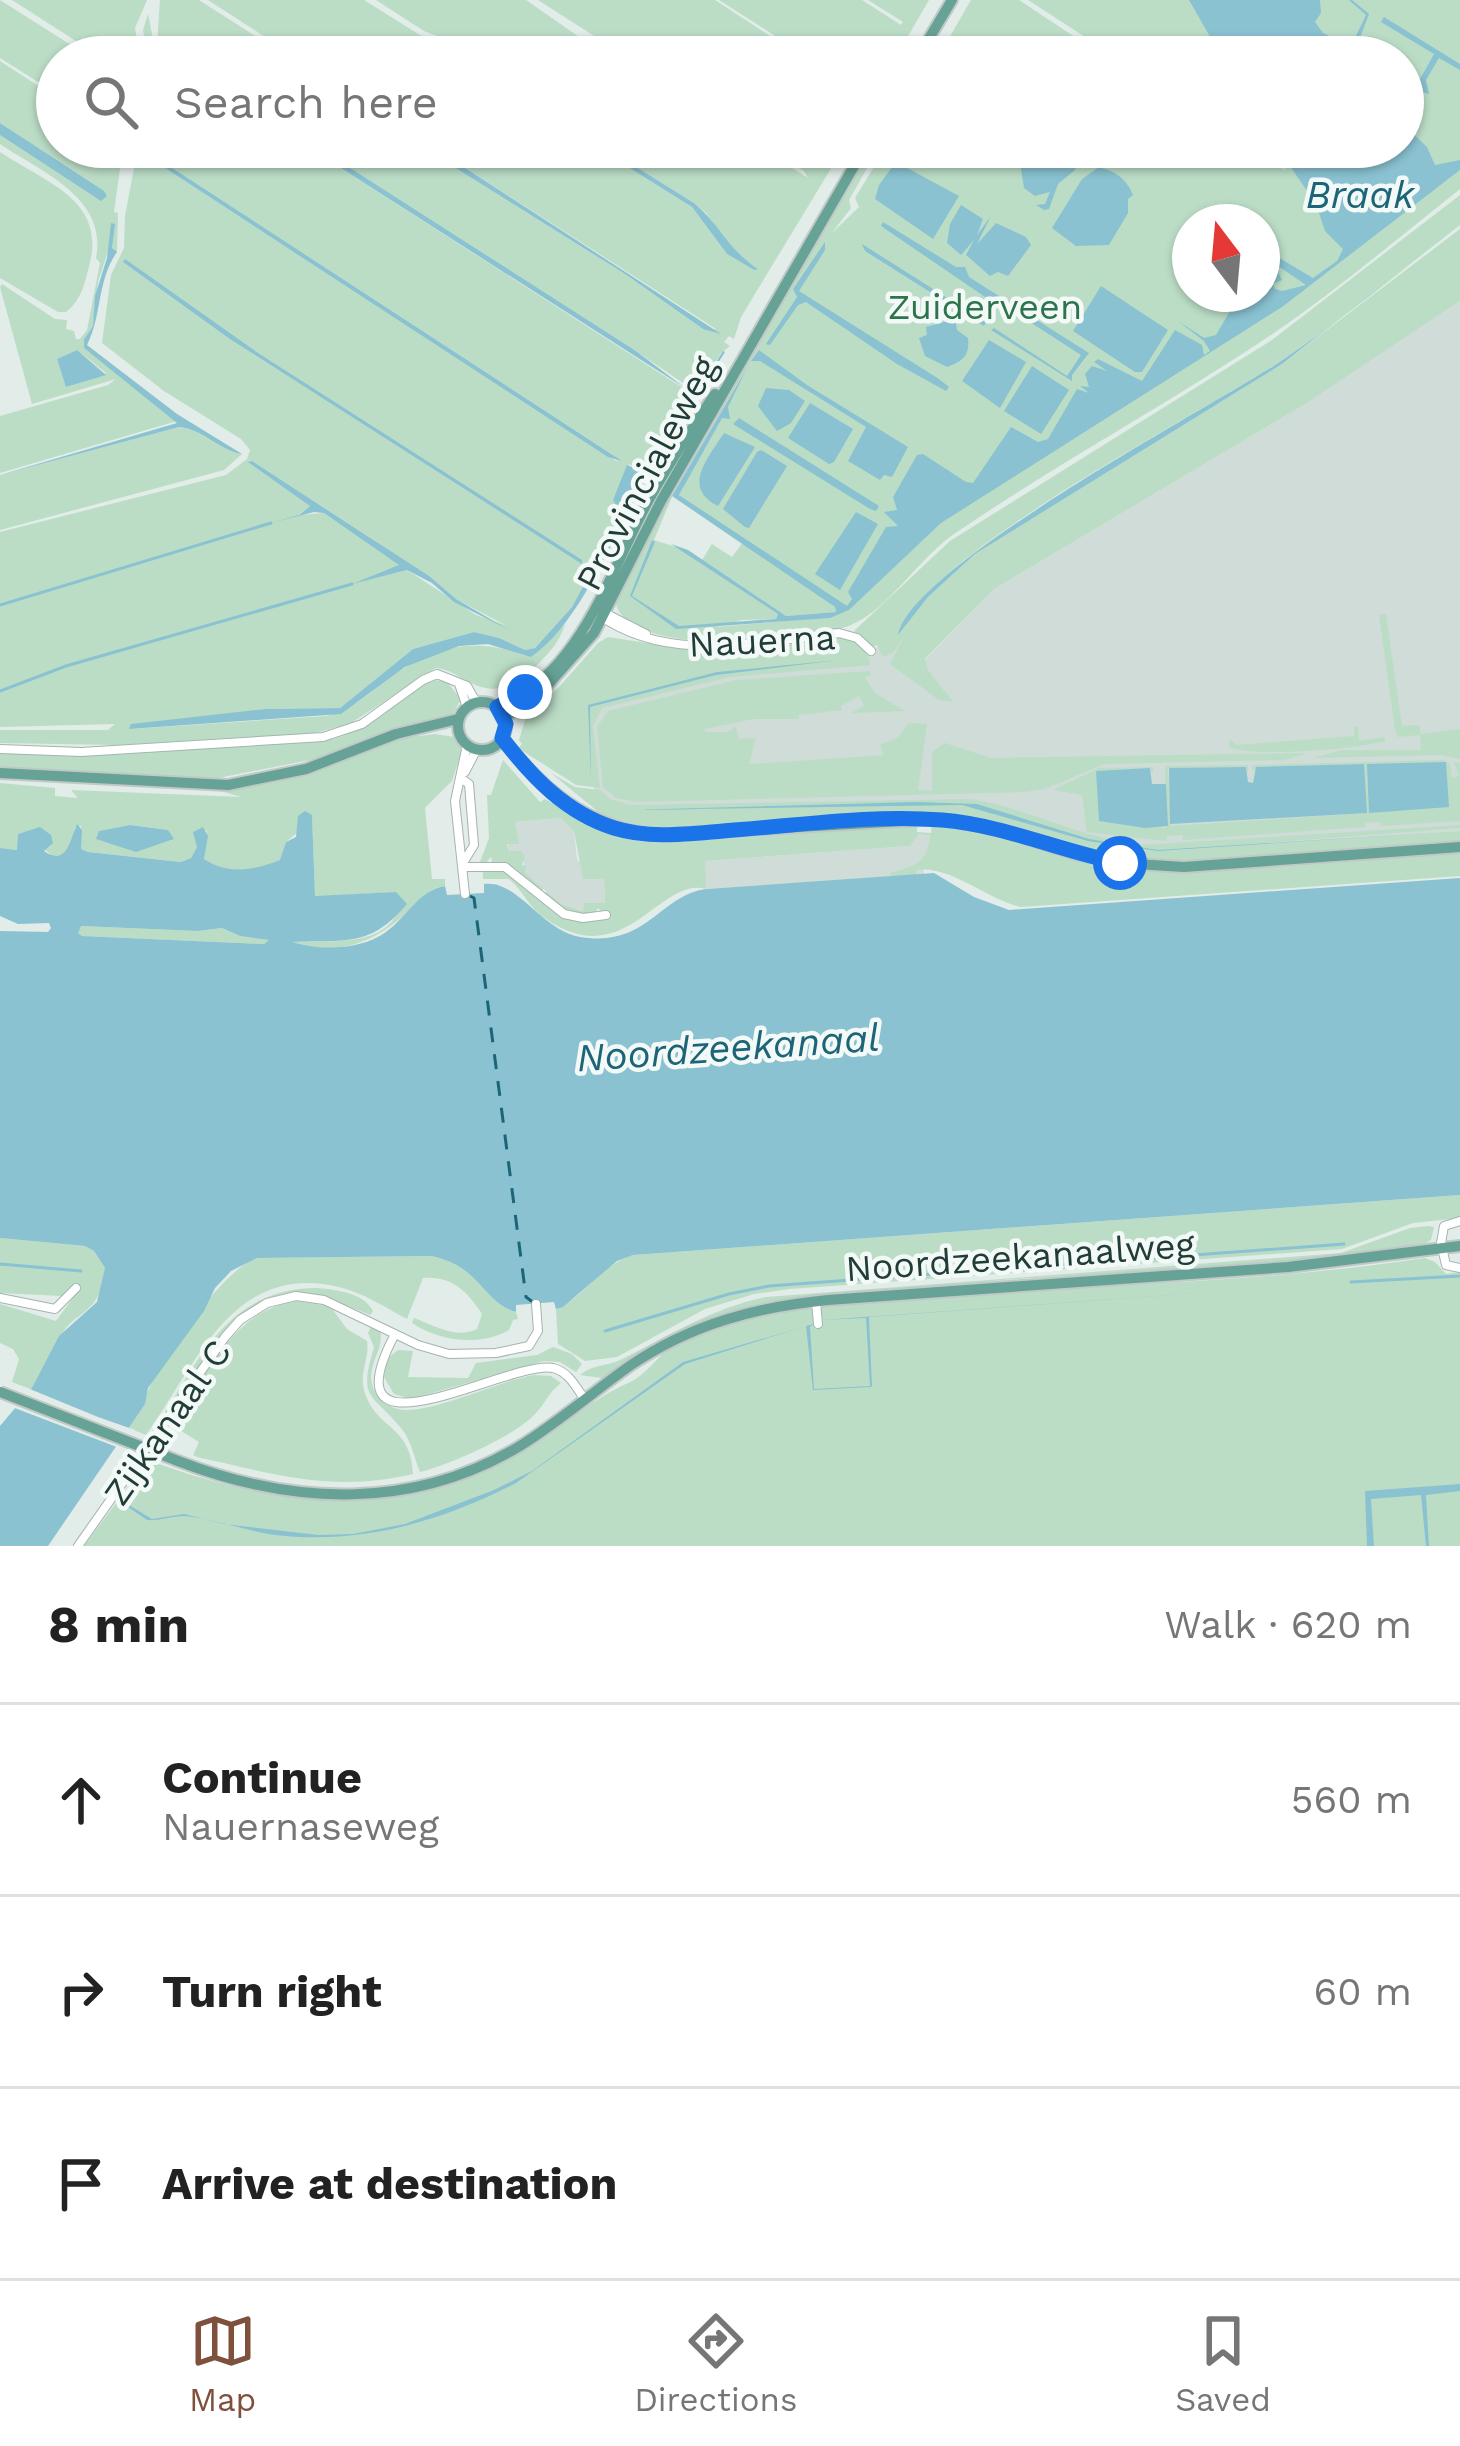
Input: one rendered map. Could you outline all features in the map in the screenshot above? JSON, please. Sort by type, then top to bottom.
[{"type":"main road","points":[[931,36],[952,0]]},
{"type":"main road","name":"Provincialeweg","points":[[501,713],[562,670],[600,613],[651,496],[742,358],[853,168]]},
{"type":"main road","points":[[458,725],[471,705],[501,713],[499,741],[551,793],[614,828],[653,835],[939,820],[997,829],[1079,855],[1139,866],[1184,867],[1460,847]]},
{"type":"main road","points":[[458,725],[472,747],[499,741]]},
{"type":"main road","points":[[0,773],[228,785],[306,770],[424,728],[458,725]]},
{"type":"main road","name":"Noordzeekanaalweg","points":[[0,1392],[237,1482],[279,1492],[380,1494],[440,1481],[480,1466],[523,1444],[641,1359],[691,1331],[756,1310],[815,1301],[1288,1267],[1460,1246]]},
{"type":"street","name":"Nauerna","points":[[600,613],[648,637],[700,646],[839,633],[857,638],[871,651]]},
{"type":"street","points":[[0,749],[81,752],[323,737],[362,724],[430,676],[446,675],[467,686],[471,705]]},
{"type":"street","points":[[465,894],[455,801],[472,747]]},
{"type":"street","points":[[461,778],[469,784],[474,845],[464,865]]},
{"type":"street","points":[[464,865],[505,866],[564,914],[606,915]]},
{"type":"street","points":[[1460,1221],[1444,1226],[1442,1249],[1446,1265],[1460,1268]]},
{"type":"street","points":[[0,1298],[56,1309],[76,1288]]},
{"type":"street","name":"Zijkanaal C","points":[[78,1546],[225,1337],[251,1312],[283,1298],[316,1298],[449,1354],[508,1352],[535,1341],[536,1304]]},
{"type":"street","points":[[815,1301],[818,1324]]},
{"type":"street","points":[[395,1334],[378,1374],[382,1391],[398,1403],[416,1404],[542,1367],[567,1375],[585,1400]]},
{"type":"shaded area","points":[[1460,301],[1460,831],[1193,850],[1088,841],[1009,815],[918,804],[627,812],[597,796],[588,705],[717,672],[860,657],[902,632],[924,661],[994,589],[1307,403]]},
{"type":"shaded area","points":[[560,818],[574,831],[577,860],[604,878],[605,903],[584,911],[562,904],[524,873],[524,856],[509,851],[508,843],[518,844],[515,822]]},
{"type":"shaded area","points":[[919,834],[930,834],[929,851],[922,862],[924,874],[705,889],[705,861],[910,846]]},
{"type":"green space","points":[[0,0],[57,36],[36,36],[36,81],[0,58]]},
{"type":"green space","points":[[12,0],[147,0],[136,36],[68,36]]},
{"type":"green space","points":[[160,0],[199,0],[255,36],[158,36]]},
{"type":"green space","points":[[208,0],[364,0],[421,36],[264,36]]},
{"type":"green space","points":[[376,0],[526,0],[578,36],[437,36]]},
{"type":"green space","points":[[538,0],[715,0],[770,36],[594,36]]},
{"type":"green space","points":[[719,0],[862,0],[901,25],[868,0],[929,0],[908,36],[775,36]]},
{"type":"green space","points":[[971,0],[1019,0],[1073,36],[950,36]]},
{"type":"green space","name":"Zuiderveen","points":[[1028,0],[1460,0],[1460,160],[1446,181],[1460,169],[1460,189],[1283,327],[954,534],[878,607],[851,625],[798,637],[720,642],[649,632],[625,619],[615,599],[678,475],[859,168],[867,168],[849,200],[851,208],[831,234],[859,207],[855,198],[873,168],[1424,168],[1424,36],[1084,36]],"holes":[[[747,368],[679,495],[846,607],[830,617],[716,627],[776,619],[778,614],[682,549],[654,540],[674,492]]]},
{"type":"green space","points":[[148,14],[152,34],[144,36]]},
{"type":"green space","points":[[0,61],[36,84],[36,148],[0,123]]},
{"type":"green space","points":[[0,135],[36,158],[36,167],[0,144]]},
{"type":"green space","points":[[0,152],[71,198],[90,227],[92,246],[85,282],[66,312],[58,312],[0,278]]},
{"type":"green space","points":[[38,168],[51,168],[100,200],[107,196],[66,168],[120,168],[114,212],[118,213],[117,252],[112,249],[113,235],[84,348],[177,421],[0,473],[0,416],[116,379],[32,404],[0,287],[55,319],[67,320],[66,329],[80,339],[87,330],[100,263],[92,219],[82,203]],"holes":[[[77,350],[106,373],[67,387],[57,359]]]},
{"type":"green space","points":[[134,168],[165,168],[618,462],[172,168],[341,168],[683,388],[683,383],[636,351],[350,168],[456,168],[703,329],[716,329],[466,168],[630,168],[692,207],[727,254],[754,270],[757,268],[733,252],[706,213],[638,168],[792,168],[808,178],[799,168],[831,168],[741,317],[734,339],[729,336],[724,342],[730,346],[721,353],[646,473],[629,464],[613,500],[623,513],[572,607],[535,648],[525,650],[474,632],[413,649],[340,708],[266,709],[130,729],[326,716],[349,707],[435,653],[489,646],[531,656],[565,624],[550,651],[523,677],[490,689],[436,668],[351,723],[315,733],[117,745],[0,743],[0,730],[108,730],[115,724],[0,727],[0,532],[226,475],[247,459],[250,450],[241,439],[164,391],[102,343],[111,275],[124,248]],"holes":[[[252,461],[456,599],[505,625],[476,615],[407,570],[370,579],[399,566],[397,561],[324,513],[298,515],[310,506]]]},
{"type":"green space","points":[[1460,195],[1460,225],[1346,314],[1276,364],[1008,528],[957,566],[918,602],[898,634],[928,597],[975,554],[1282,364],[1460,229],[1460,301],[1307,403],[994,589],[925,659],[953,702],[939,700],[890,664],[905,634],[893,653],[883,657],[877,645],[873,647],[854,631],[950,541],[1272,340]]},
{"type":"green space","points":[[179,427],[242,454],[224,470],[0,530],[0,475]]},
{"type":"green space","points":[[743,542],[836,612],[786,616],[702,560],[712,544],[732,557]]},
{"type":"green space","points":[[1386,614],[1402,726],[1419,725],[1421,734],[1460,729],[1460,759],[1442,755],[1313,758],[1342,750],[1421,750],[1420,735],[1398,737],[1395,730],[1379,615]]},
{"type":"green space","points":[[608,637],[692,650],[840,637],[861,646],[870,665],[730,677],[602,708],[593,726],[600,788],[576,785],[518,748],[519,740],[527,713]]},
{"type":"green space","points":[[870,671],[865,678],[875,693],[905,711],[851,713],[864,706],[859,696],[841,706],[842,710],[799,715],[798,719],[753,719],[705,732],[736,727],[739,739],[756,738],[749,764],[884,755],[880,745],[898,737],[909,723],[927,724],[918,790],[932,791],[932,752],[945,743],[991,758],[1308,753],[1284,760],[1104,764],[1045,789],[1025,792],[636,802],[616,798],[603,787],[597,727],[608,711],[736,680]]},
{"type":"green space","points":[[435,680],[447,682],[461,699],[451,717],[386,731],[325,757],[218,778],[0,768],[0,752],[110,755],[334,739]]},
{"type":"green space","points":[[1354,727],[1358,727],[1359,741],[1385,737],[1385,741],[1306,751],[1229,747],[1229,739],[1237,745],[1354,736]]},
{"type":"green space","points":[[435,734],[454,737],[462,750],[452,781],[425,808],[432,879],[445,879],[445,886],[431,890],[401,918],[359,943],[328,948],[293,942],[371,935],[395,918],[402,902],[396,892],[315,897],[312,815],[298,816],[299,831],[286,842],[281,860],[252,868],[232,869],[204,859],[207,829],[191,858],[181,862],[88,852],[81,849],[81,826],[75,827],[70,847],[60,856],[44,849],[0,848],[0,783],[55,788],[55,796],[78,798],[71,790],[241,797],[221,791],[303,776],[396,739]],"holes":[[[130,825],[168,830],[172,840],[142,848],[127,846],[99,831]]]},
{"type":"green space","points":[[503,760],[540,802],[545,799],[609,828],[660,838],[917,823],[917,832],[931,833],[932,824],[987,831],[1108,866],[1151,870],[1294,866],[1460,852],[1460,876],[1021,907],[942,873],[916,870],[916,875],[891,876],[923,857],[930,835],[919,834],[910,846],[705,861],[706,889],[672,896],[638,920],[598,936],[574,933],[546,919],[509,879],[483,879],[483,868],[499,867],[557,911],[586,918],[607,917],[598,908],[593,916],[570,914],[545,897],[546,891],[562,904],[583,911],[584,903],[605,903],[604,879],[583,879],[574,831],[560,818],[515,822],[519,844],[507,844],[509,851],[521,851],[525,873],[544,889],[538,891],[491,857],[485,864],[480,862],[489,838],[487,795],[491,795]]},
{"type":"green space","points":[[1444,760],[1450,764],[1452,778],[1459,776],[1454,762],[1460,764],[1460,821],[1365,823],[1365,827],[1183,840],[1182,835],[1167,836],[1166,841],[1087,832],[1082,795],[1053,790],[1099,768],[1153,767],[1153,774],[1150,768],[1096,771],[1099,820],[1166,828],[1165,766],[1248,765],[1248,773],[1246,767],[1168,768],[1171,826],[1366,813],[1364,764],[1257,767],[1253,772],[1252,765]]},
{"type":"green space","points":[[551,773],[575,787],[600,790],[630,805],[971,799],[1140,845],[1460,825],[1161,851],[1460,831],[1460,842],[1168,862],[1095,854],[1005,826],[947,815],[649,829],[602,815]]},
{"type":"green space","points":[[81,926],[222,928],[270,940],[264,944],[82,936],[77,933]]},
{"type":"green space","points":[[1460,1195],[1460,1218],[1413,1223],[1342,1249],[790,1289],[705,1309],[617,1357],[585,1361],[558,1344],[556,1309],[633,1255]]},
{"type":"green space","points":[[1434,1227],[1431,1240],[1421,1246],[1260,1265],[1014,1279],[767,1302],[689,1327],[602,1378],[580,1375],[710,1315],[766,1297],[1341,1253]]},
{"type":"green space","points":[[0,1238],[85,1246],[94,1251],[105,1268],[102,1285],[58,1345],[146,1396],[193,1318],[227,1279],[257,1258],[431,1256],[471,1275],[495,1300],[516,1312],[518,1319],[509,1330],[472,1340],[447,1338],[412,1323],[414,1318],[461,1333],[477,1329],[482,1314],[457,1286],[442,1279],[423,1278],[407,1319],[339,1287],[302,1283],[271,1289],[222,1325],[146,1435],[12,1382],[19,1359],[13,1349],[0,1343],[0,1304],[56,1321],[81,1287],[75,1283],[63,1296],[0,1293]]},
{"type":"green space","points":[[1425,1258],[1446,1274],[1460,1272],[1460,1546],[84,1546],[148,1460],[234,1486],[324,1499],[369,1499],[457,1482],[500,1464],[637,1378],[678,1342],[762,1313],[844,1302],[1248,1277]]},
{"type":"green space","points":[[318,1288],[357,1296],[373,1311],[370,1315],[304,1295],[279,1296],[258,1304],[221,1337],[150,1436],[199,1358],[235,1316],[258,1301],[285,1291]]},
{"type":"green space","points":[[295,1301],[330,1306],[347,1329],[367,1341],[366,1396],[407,1446],[413,1474],[356,1482],[278,1475],[197,1457],[193,1455],[199,1442],[173,1426],[237,1332],[273,1307]]},
{"type":"green space","points":[[371,1326],[380,1330],[381,1337],[372,1384],[381,1399],[396,1408],[436,1405],[534,1375],[551,1376],[561,1383],[514,1431],[420,1472],[405,1433],[370,1394]]},
{"type":"green space","points":[[553,1347],[582,1364],[576,1372],[560,1362],[544,1361],[411,1399],[394,1394],[384,1377],[387,1359],[398,1350],[413,1351],[408,1377],[468,1378],[476,1363],[537,1355]]},
{"type":"water","points":[[1189,0],[1320,0],[1321,13],[1315,22],[1330,36],[1210,36]]},
{"type":"water","points":[[1349,0],[1369,14],[1361,36],[1356,36],[1366,15]]},
{"type":"water","points":[[1384,17],[1415,36],[1404,36],[1381,22]]},
{"type":"water","points":[[1424,42],[1460,64],[1460,70],[1439,58],[1426,80],[1429,94],[1424,92],[1424,72],[1434,54],[1424,48]]},
{"type":"water","points":[[0,123],[36,147],[36,159],[0,135]]},
{"type":"water","name":"Braak","points":[[1424,144],[1435,165],[1460,160],[1460,170],[1280,308],[1280,290],[1306,285],[1280,267],[1280,258],[1313,278],[1337,261],[1343,249],[1325,231],[1316,204],[1291,168],[1424,168]]},
{"type":"water","points":[[50,168],[69,168],[104,191],[107,196],[101,201]]},
{"type":"water","points":[[165,168],[172,168],[622,461],[608,457]]},
{"type":"water","points":[[341,168],[350,168],[636,351],[685,388]]},
{"type":"water","points":[[456,168],[465,168],[721,334],[703,329]]},
{"type":"water","points":[[630,168],[638,168],[694,203],[758,269],[727,254],[692,207]]},
{"type":"water","points":[[892,168],[907,168],[959,196],[933,239],[875,199]]},
{"type":"water","points":[[1021,168],[1076,168],[1058,184],[1049,209],[1036,205],[1045,204],[1050,192],[1035,196],[1024,188]]},
{"type":"water","points":[[1101,168],[1127,184],[1133,195],[1109,245],[1076,246],[1052,228],[1082,179]]},
{"type":"water","points":[[961,205],[983,219],[977,235],[991,216],[977,244],[996,223],[1026,237],[1031,245],[1008,276],[998,272],[990,276],[966,255],[974,240],[961,255],[947,243],[950,224]]},
{"type":"water","points":[[883,222],[956,267],[965,267],[969,277],[1002,298],[984,326],[865,251],[862,244],[979,318],[991,301],[881,226]]},
{"type":"water","points":[[111,223],[115,224],[112,248],[117,252],[106,274],[95,322],[87,345],[177,414],[242,454],[179,427],[0,475],[177,423],[84,348],[93,326]]},
{"type":"water","points":[[825,242],[825,250],[799,291],[939,379],[949,387],[946,391],[806,302],[798,305],[770,345],[766,344],[797,297],[793,289]]},
{"type":"water","points":[[125,259],[258,353],[582,564],[230,339]]},
{"type":"water","points":[[1101,286],[1168,330],[1142,372],[1073,331]]},
{"type":"water","points":[[1008,302],[1089,353],[1072,381],[991,330],[1067,376],[1081,355],[1005,306]]},
{"type":"water","points":[[1229,312],[1274,312],[941,523],[849,610],[830,618],[676,629],[630,596],[652,540],[632,596],[679,626],[776,619],[778,614],[671,544],[688,550],[786,616],[836,612],[672,496],[747,368],[728,407],[730,419],[722,418],[679,495],[847,606],[852,599],[848,592],[886,527],[898,526],[884,512],[897,510],[893,497],[917,455],[973,483],[1011,427],[1038,442],[1048,439],[1077,389],[1089,393],[1080,386],[1089,387],[1085,374],[1092,366],[1107,371],[1094,362],[1098,359],[1142,381],[1175,330],[1202,345],[1204,355],[1210,351],[1178,321],[1204,338],[1216,335]]},
{"type":"water","points":[[1343,316],[1282,364],[975,554],[928,597],[898,635],[915,605],[953,569],[1006,530],[1278,363]]},
{"type":"water","points":[[955,319],[957,330],[968,338],[968,349],[961,360],[947,367],[925,356],[919,338],[927,335],[926,327]]},
{"type":"water","points":[[989,340],[1026,362],[1000,408],[962,381]]},
{"type":"water","points":[[77,350],[106,375],[66,387],[57,359]]},
{"type":"water","points":[[759,350],[908,447],[892,477],[884,475],[880,480],[848,461],[866,427],[760,361],[751,361]]},
{"type":"water","points":[[723,351],[581,600],[549,642],[531,657],[488,644],[459,646],[405,667],[341,714],[129,729],[131,724],[266,709],[340,708],[413,649],[474,632],[525,650],[535,648],[572,607],[622,514],[613,500],[627,465],[646,473]]},
{"type":"water","points":[[1032,366],[1069,390],[1041,434],[1004,411]]},
{"type":"water","points":[[766,388],[789,390],[805,401],[791,423],[777,431],[758,406]]},
{"type":"water","points":[[810,403],[853,429],[829,464],[788,438]]},
{"type":"water","points":[[739,418],[879,506],[876,511],[733,424]]},
{"type":"water","points":[[724,433],[755,447],[718,506],[707,499],[699,482],[705,462]]},
{"type":"water","points":[[761,450],[787,466],[749,528],[723,509]]},
{"type":"water","points":[[248,462],[511,631],[454,602],[407,570],[352,584],[399,565],[324,513],[271,523],[299,515],[310,506]]},
{"type":"water","points":[[856,512],[878,524],[840,590],[815,574]]},
{"type":"water","points":[[839,660],[716,675],[590,707],[591,781],[588,705],[717,672]]},
{"type":"water","points":[[1446,762],[1449,807],[1369,813],[1367,764]]},
{"type":"water","points":[[1364,764],[1367,813],[1170,824],[1169,768],[1246,767],[1248,782],[1253,783],[1256,767]]},
{"type":"water","points":[[1150,768],[1152,784],[1166,784],[1168,826],[1145,828],[1099,821],[1096,771]]},
{"type":"water","points":[[977,804],[1089,839],[1158,850],[1460,831],[1158,851],[1088,841],[962,805],[626,810]]},
{"type":"water","name":"Noordzeekanaal","points":[[305,811],[312,815],[315,896],[396,892],[407,904],[368,935],[293,942],[328,948],[376,938],[428,893],[445,886],[447,895],[484,893],[484,884],[496,885],[566,933],[603,938],[638,928],[677,900],[707,889],[934,873],[974,897],[1009,910],[1460,878],[1460,1195],[633,1255],[617,1261],[563,1307],[556,1309],[554,1302],[516,1305],[516,1312],[495,1300],[461,1268],[431,1256],[257,1258],[231,1271],[215,1288],[204,1311],[148,1388],[145,1404],[48,1546],[0,1546],[0,1426],[32,1388],[59,1336],[97,1302],[105,1268],[85,1246],[0,1238],[0,931],[48,932],[51,928],[49,923],[18,924],[0,916],[0,848],[17,850],[18,834],[40,827],[53,843],[44,851],[58,856],[66,850],[77,824],[82,830],[81,849],[88,852],[181,862],[191,858],[197,847],[193,832],[203,827],[208,836],[204,859],[232,869],[251,868],[280,860],[286,842],[296,837],[298,816]],"holes":[[[81,926],[222,928],[269,940],[264,944],[78,933]]]},
{"type":"water","points":[[130,825],[168,830],[174,839],[136,852],[96,839],[99,831]]},
{"type":"water","points":[[1339,1283],[869,1317],[871,1387],[813,1390],[806,1326],[813,1324],[814,1389],[870,1386],[866,1318],[822,1320]]},
{"type":"water","points":[[804,1327],[685,1364],[516,1483],[459,1509],[399,1527],[338,1537],[275,1535],[227,1524],[318,1535],[405,1524],[532,1471],[683,1362]]},
{"type":"water","points":[[143,1483],[129,1505],[152,1519],[184,1514],[204,1519],[147,1520],[128,1507],[122,1513]]},
{"type":"water","points":[[1460,1484],[1460,1491],[1426,1495],[1429,1546],[1421,1495],[1371,1499],[1374,1546],[1367,1546],[1365,1491]]},
{"type":"pier","points":[[25,1387],[135,1430],[122,1449],[12,1407]]},
{"type":"waterway","points":[[0,605],[271,523]]},
{"type":"waterway","points":[[0,691],[66,666],[352,584]]},
{"type":"waterway","points":[[605,1331],[769,1286],[1344,1244]]},
{"type":"waterway","points":[[0,1264],[81,1271]]},
{"type":"waterway","points":[[1351,1282],[1460,1276]]},
{"type":"ferry route","points":[[470,896],[474,898],[526,1297],[534,1303]]},
{"type":"route","points":[[525,692],[497,707],[506,724],[502,738],[551,793],[614,828],[671,835],[939,820],[997,829],[1120,863]]}]
